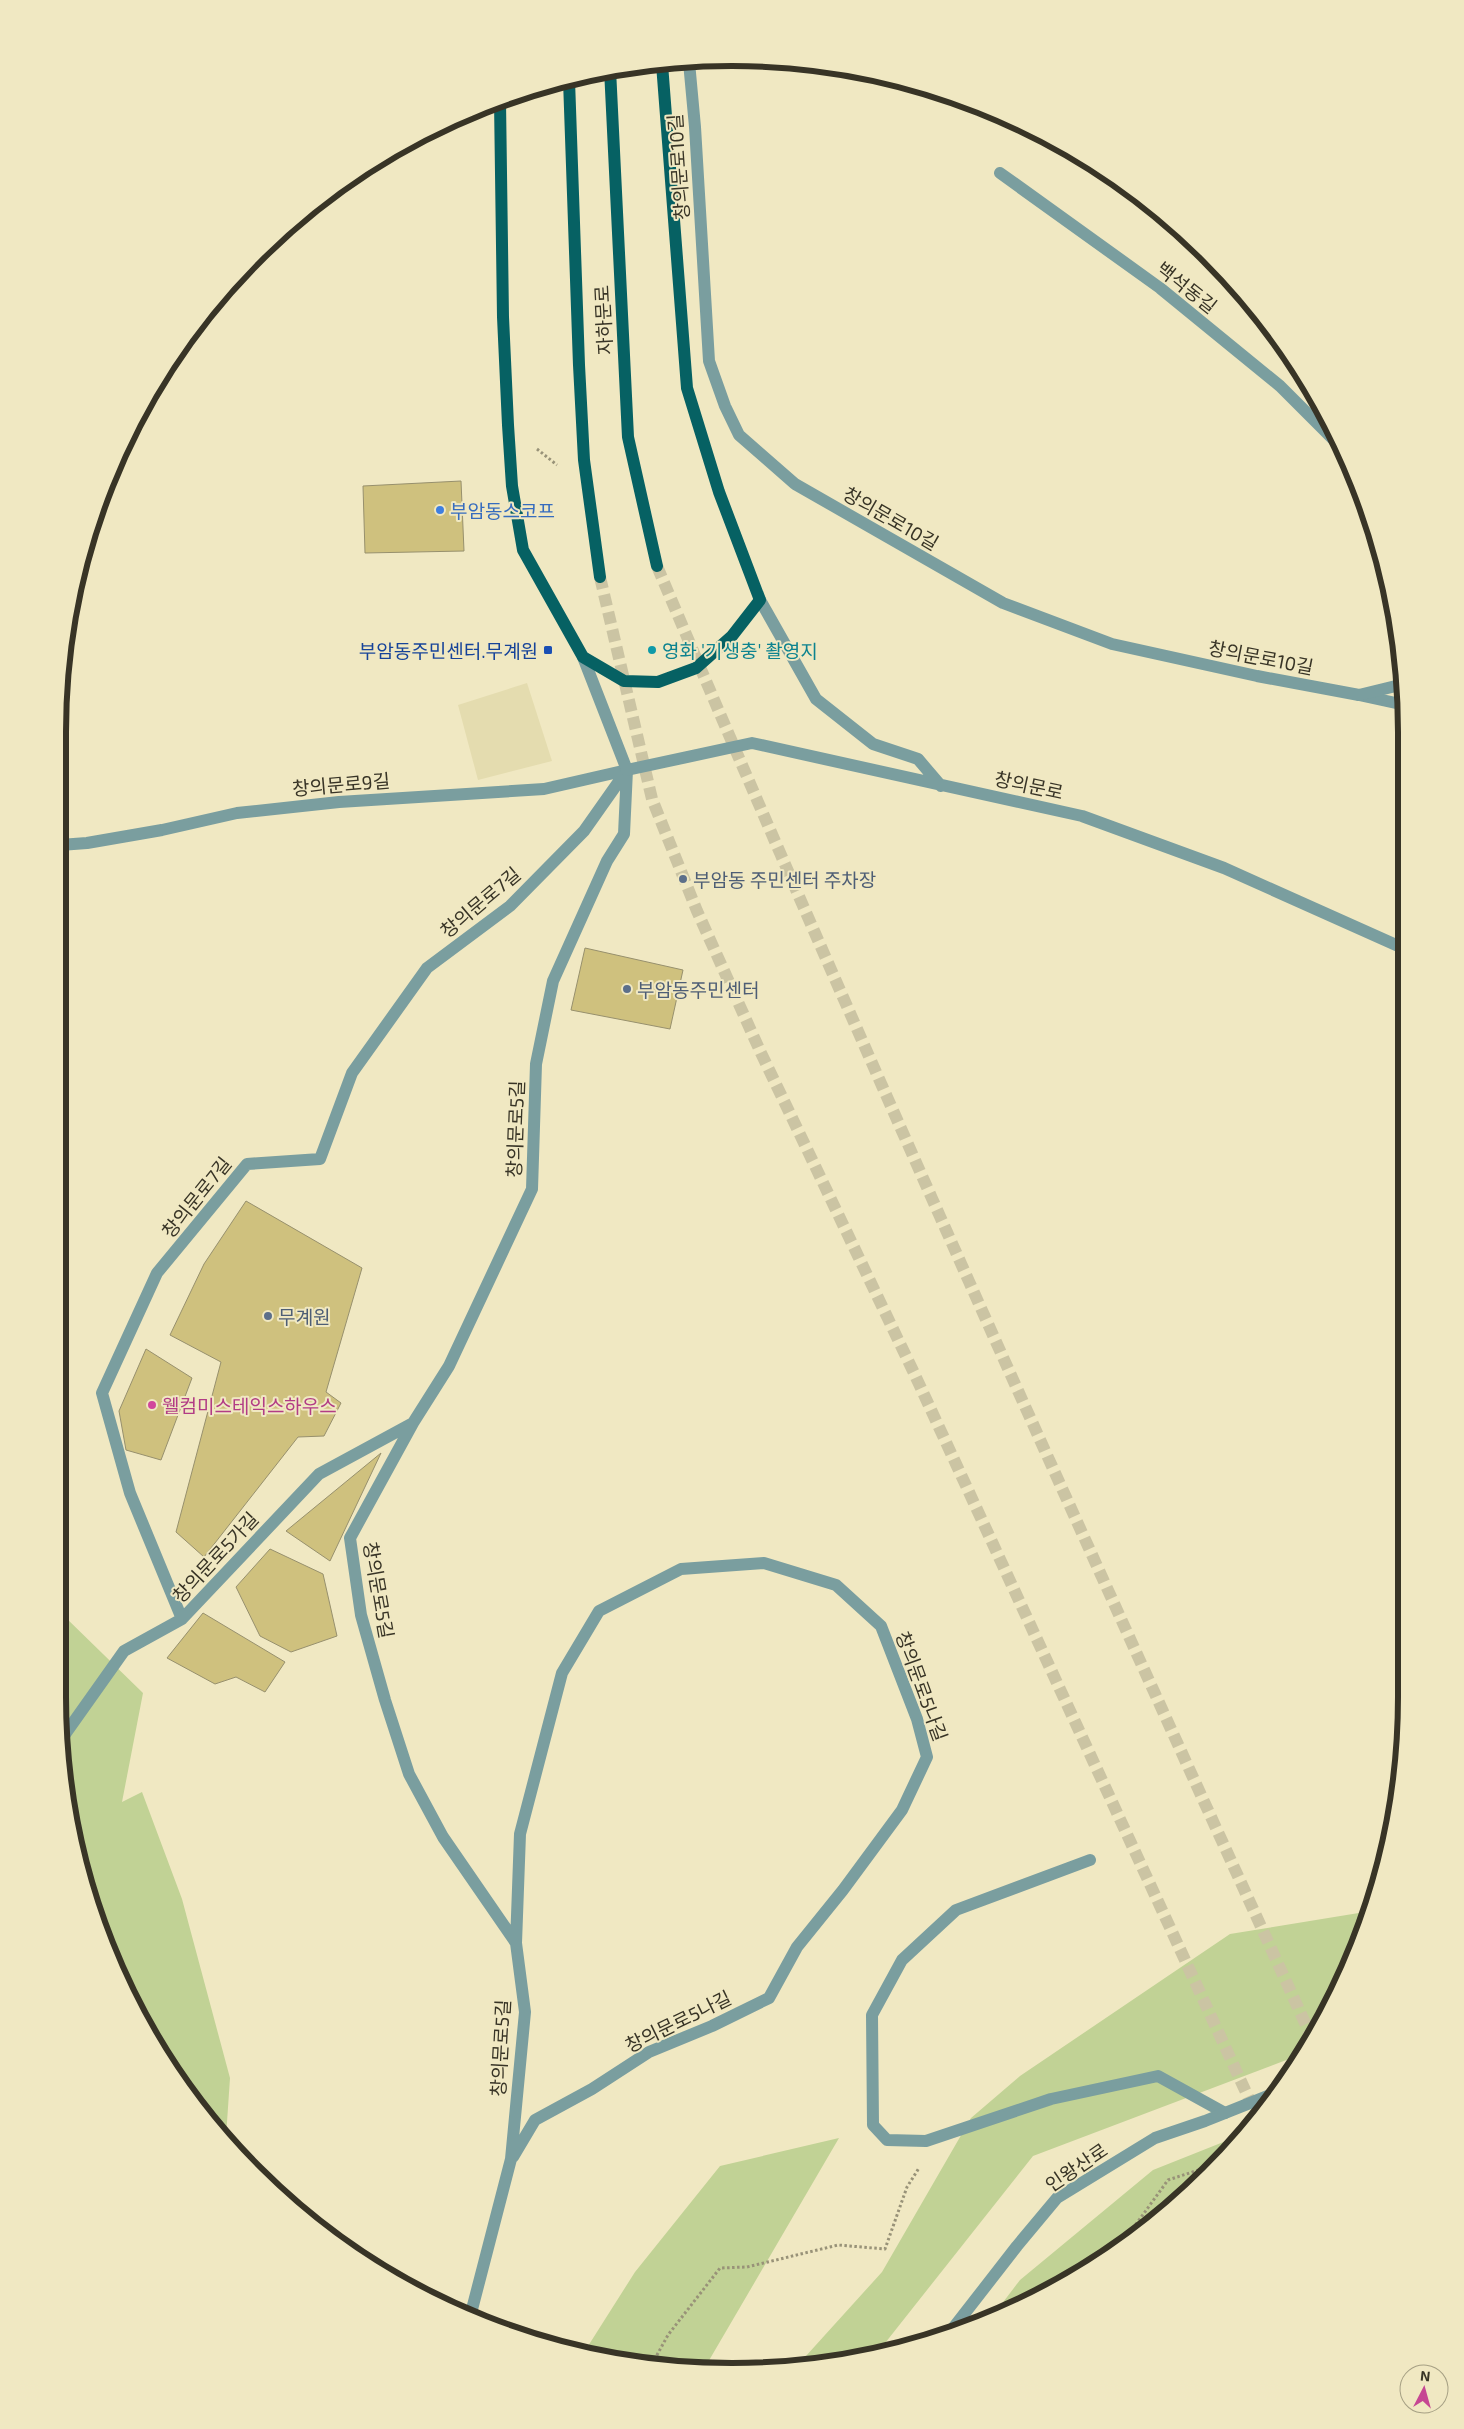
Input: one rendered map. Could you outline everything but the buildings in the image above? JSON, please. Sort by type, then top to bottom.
[{"type":"main road","points":[[500,109],[503,317],[508,425],[512,486],[523,550],[583,657],[624,681],[658,682],[696,668],[732,636],[760,600],[719,492],[686,388],[662,70]]},
{"type":"main road","name":"자하문로","points":[[610,78],[628,437],[657,566]]},
{"type":"main road","name":"자하문로","points":[[569,87],[583,441],[600,577]]},
{"type":"street","name":"창의문로10길","points":[[690,68],[695,127],[709,361],[725,406],[739,435],[795,484],[1003,603],[1112,644],[1257,676],[1359,695],[1396,686]]},
{"type":"street","name":"백석동길","points":[[1000,173],[1160,288],[1280,386],[1326,432]]},
{"type":"street","points":[[760,600],[816,699],[873,744],[918,759],[941,786]]},
{"type":"street","points":[[583,657],[627,770]]},
{"type":"street","points":[[1359,695],[1397,704]]},
{"type":"street","name":"창의문로","points":[[627,770],[752,743],[1082,816],[1224,868],[1398,946]]},
{"type":"street","name":"창의문로9길","points":[[66,845],[153,832],[237,813],[339,802],[544,790],[627,770]]},
{"type":"street","name":"창의문로5길","points":[[472,2310],[511,2159],[525,2012],[516,1943],[443,1837],[409,1774],[360,1615],[350,1538],[413,1423],[449,1366],[532,1189],[536,1064],[553,981],[607,861],[624,834],[627,770]]},
{"type":"street","name":"창의문로7길","points":[[182,1619],[130,1493],[102,1393],[157,1273],[247,1164],[320,1159],[352,1073],[428,968],[510,906],[584,831],[627,770]]},
{"type":"street","name":"창의문로5가길","points":[[67,1730],[124,1650],[182,1619],[319,1474],[413,1423]]},
{"type":"street","name":"창의문로5나길","points":[[511,2159],[535,2120],[592,2089],[649,2052],[712,2026],[769,1998],[797,1947],[843,1890],[902,1810],[927,1758],[917,1719],[880,1626],[836,1585],[764,1563],[681,1568],[600,1611],[562,1673],[520,1834],[516,1943]]},
{"type":"street","points":[[1090,1860],[956,1910],[902,1960],[872,2015],[873,2126],[887,2140],[926,2141],[1050,2099],[1158,2076],[1225,2113]]},
{"type":"street","name":"인왕산로","points":[[957,2323],[1057,2198],[1155,2138],[1263,2098]]},
{"type":"path","points":[[508,425],[561,468]]},
{"type":"path","points":[[655,2358],[668,2335],[720,2268],[748,2268],[838,2245],[886,2249],[907,2187],[917,2170],[925,2164]]},
{"type":"path","points":[[1134,2227],[1168,2180],[1202,2169]]},
{"type":"shaded area","points":[[527,683],[552,761],[478,780],[458,705]]},
{"type":"green space","points":[[66,1618],[143,1693],[122,1802],[142,1792],[182,1899],[230,2078],[226,2130],[178,2067],[155,2030],[117,1952],[102,1911],[79,1827],[72,1784],[66,1697]]},
{"type":"green space","points":[[1361,1913],[1347,1952],[1329,1991],[1309,2030],[1292,2058],[1033,2156],[884,2345],[804,2358],[882,2272],[971,2118],[1020,2076],[1230,1934]]},
{"type":"green space","points":[[839,2138],[708,2362],[645,2357],[588,2347],[635,2272],[720,2166]]},
{"type":"green space","points":[[1230,2139],[1171,2198],[1102,2251],[1065,2274],[1000,2306],[1020,2280],[1153,2170]]},
{"type":"tunnel","points":[[657,566],[897,1120],[1061,1487],[1309,2031]]},
{"type":"tunnel","points":[[600,577],[652,799],[697,911],[761,1053],[914,1373],[1254,2110]]},
{"type":"place","name":"부암동스코프","points":[[440,510]]},
{"type":"place","name":"부암동주민센터.무계원","points":[[548,650]]},
{"type":"place","name":"영화 '기생충' 촬영지","points":[[652,650]]},
{"type":"place","name":"부암동 주민센터 주차장","points":[[683,879]]},
{"type":"place","name":"부암동주민센터","points":[[627,989]]},
{"type":"place","name":"무계원","points":[[268,1316]]},
{"type":"place","name":"웰컴미스테익스하우스","points":[[152,1405]]}]
